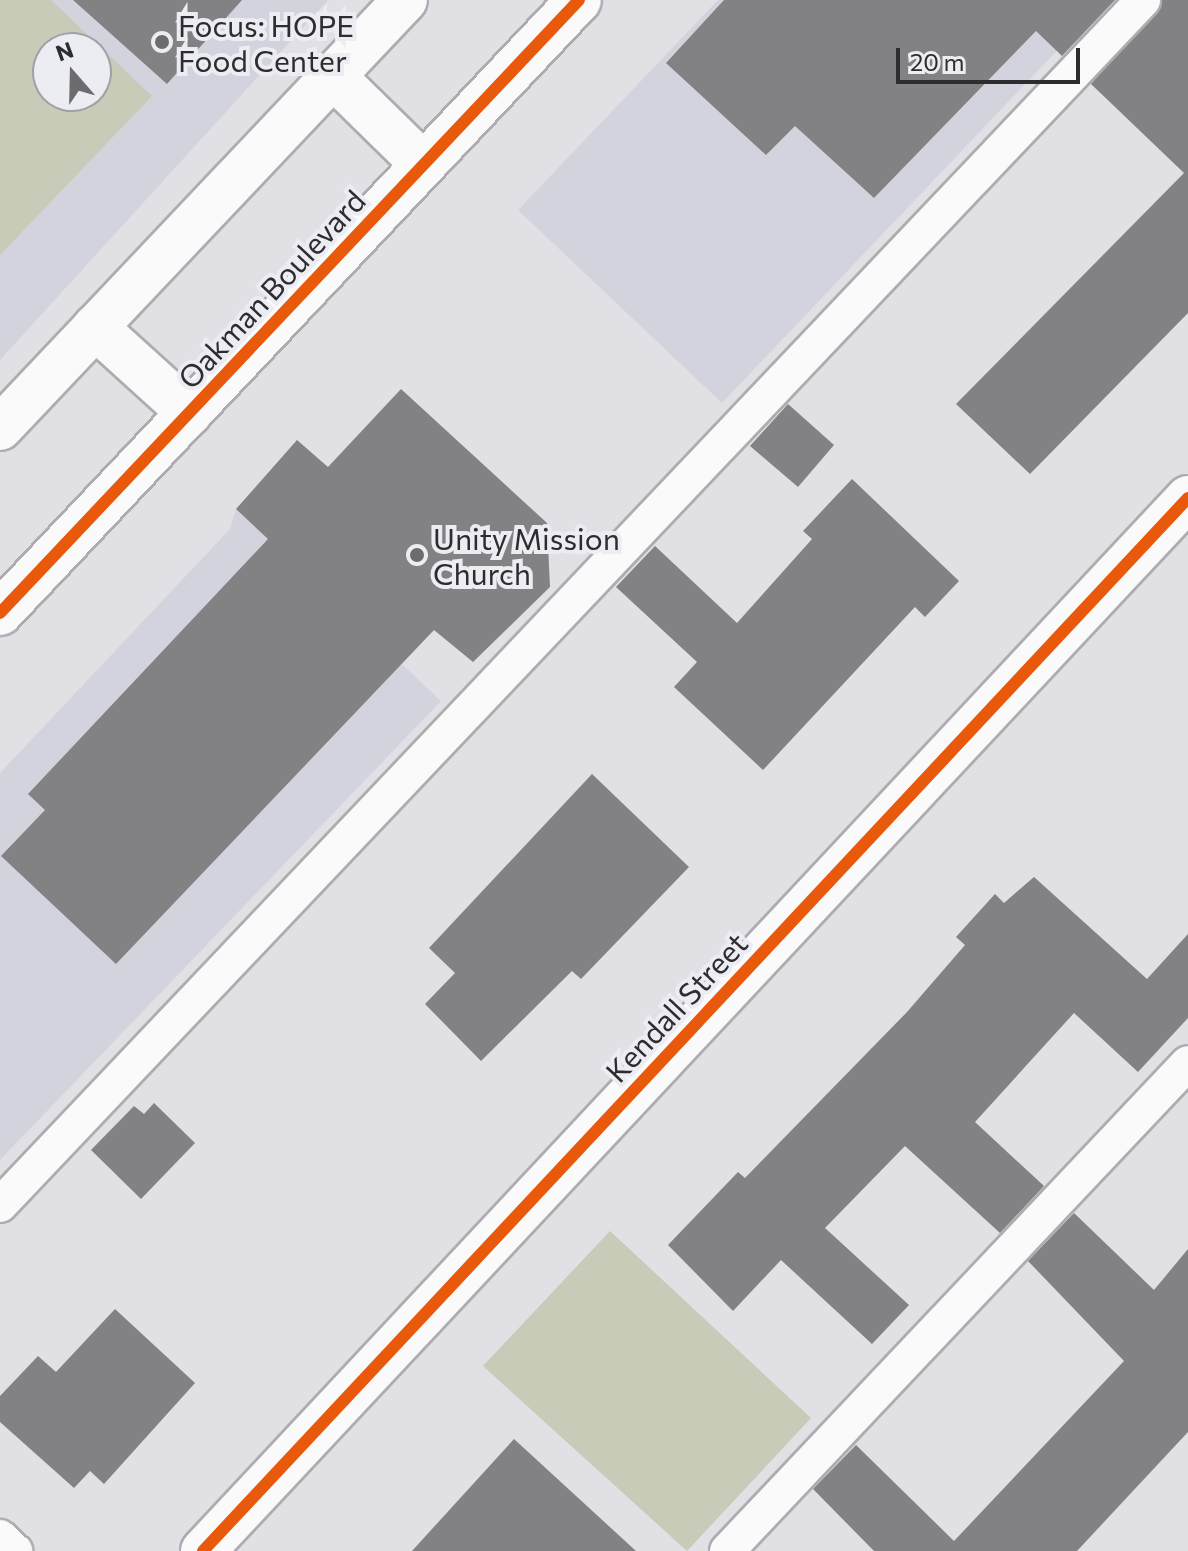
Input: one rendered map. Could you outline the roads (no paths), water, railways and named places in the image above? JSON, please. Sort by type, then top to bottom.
[{"type":"street","points":[[0,428],[405,0]]},
{"type":"street","name":"Oakman Boulevard","points":[[0,613],[579,0]]},
{"type":"street","points":[[333,76],[423,164]]},
{"type":"street","points":[[95,327],[190,413]]},
{"type":"street","name":"Kendall Street","points":[[203,1551],[1188,498]]},
{"type":"lane","points":[[0,1205],[1143,0]]},
{"type":"lane","points":[[727,1551],[1188,1063]]},
{"type":"lane","points":[[0,1537],[15,1551]]},
{"type":"place","name":"Focus: HOPE Food Center","points":[[162,42]]},
{"type":"place","name":"Unity Mission Church","points":[[417,555]]}]
